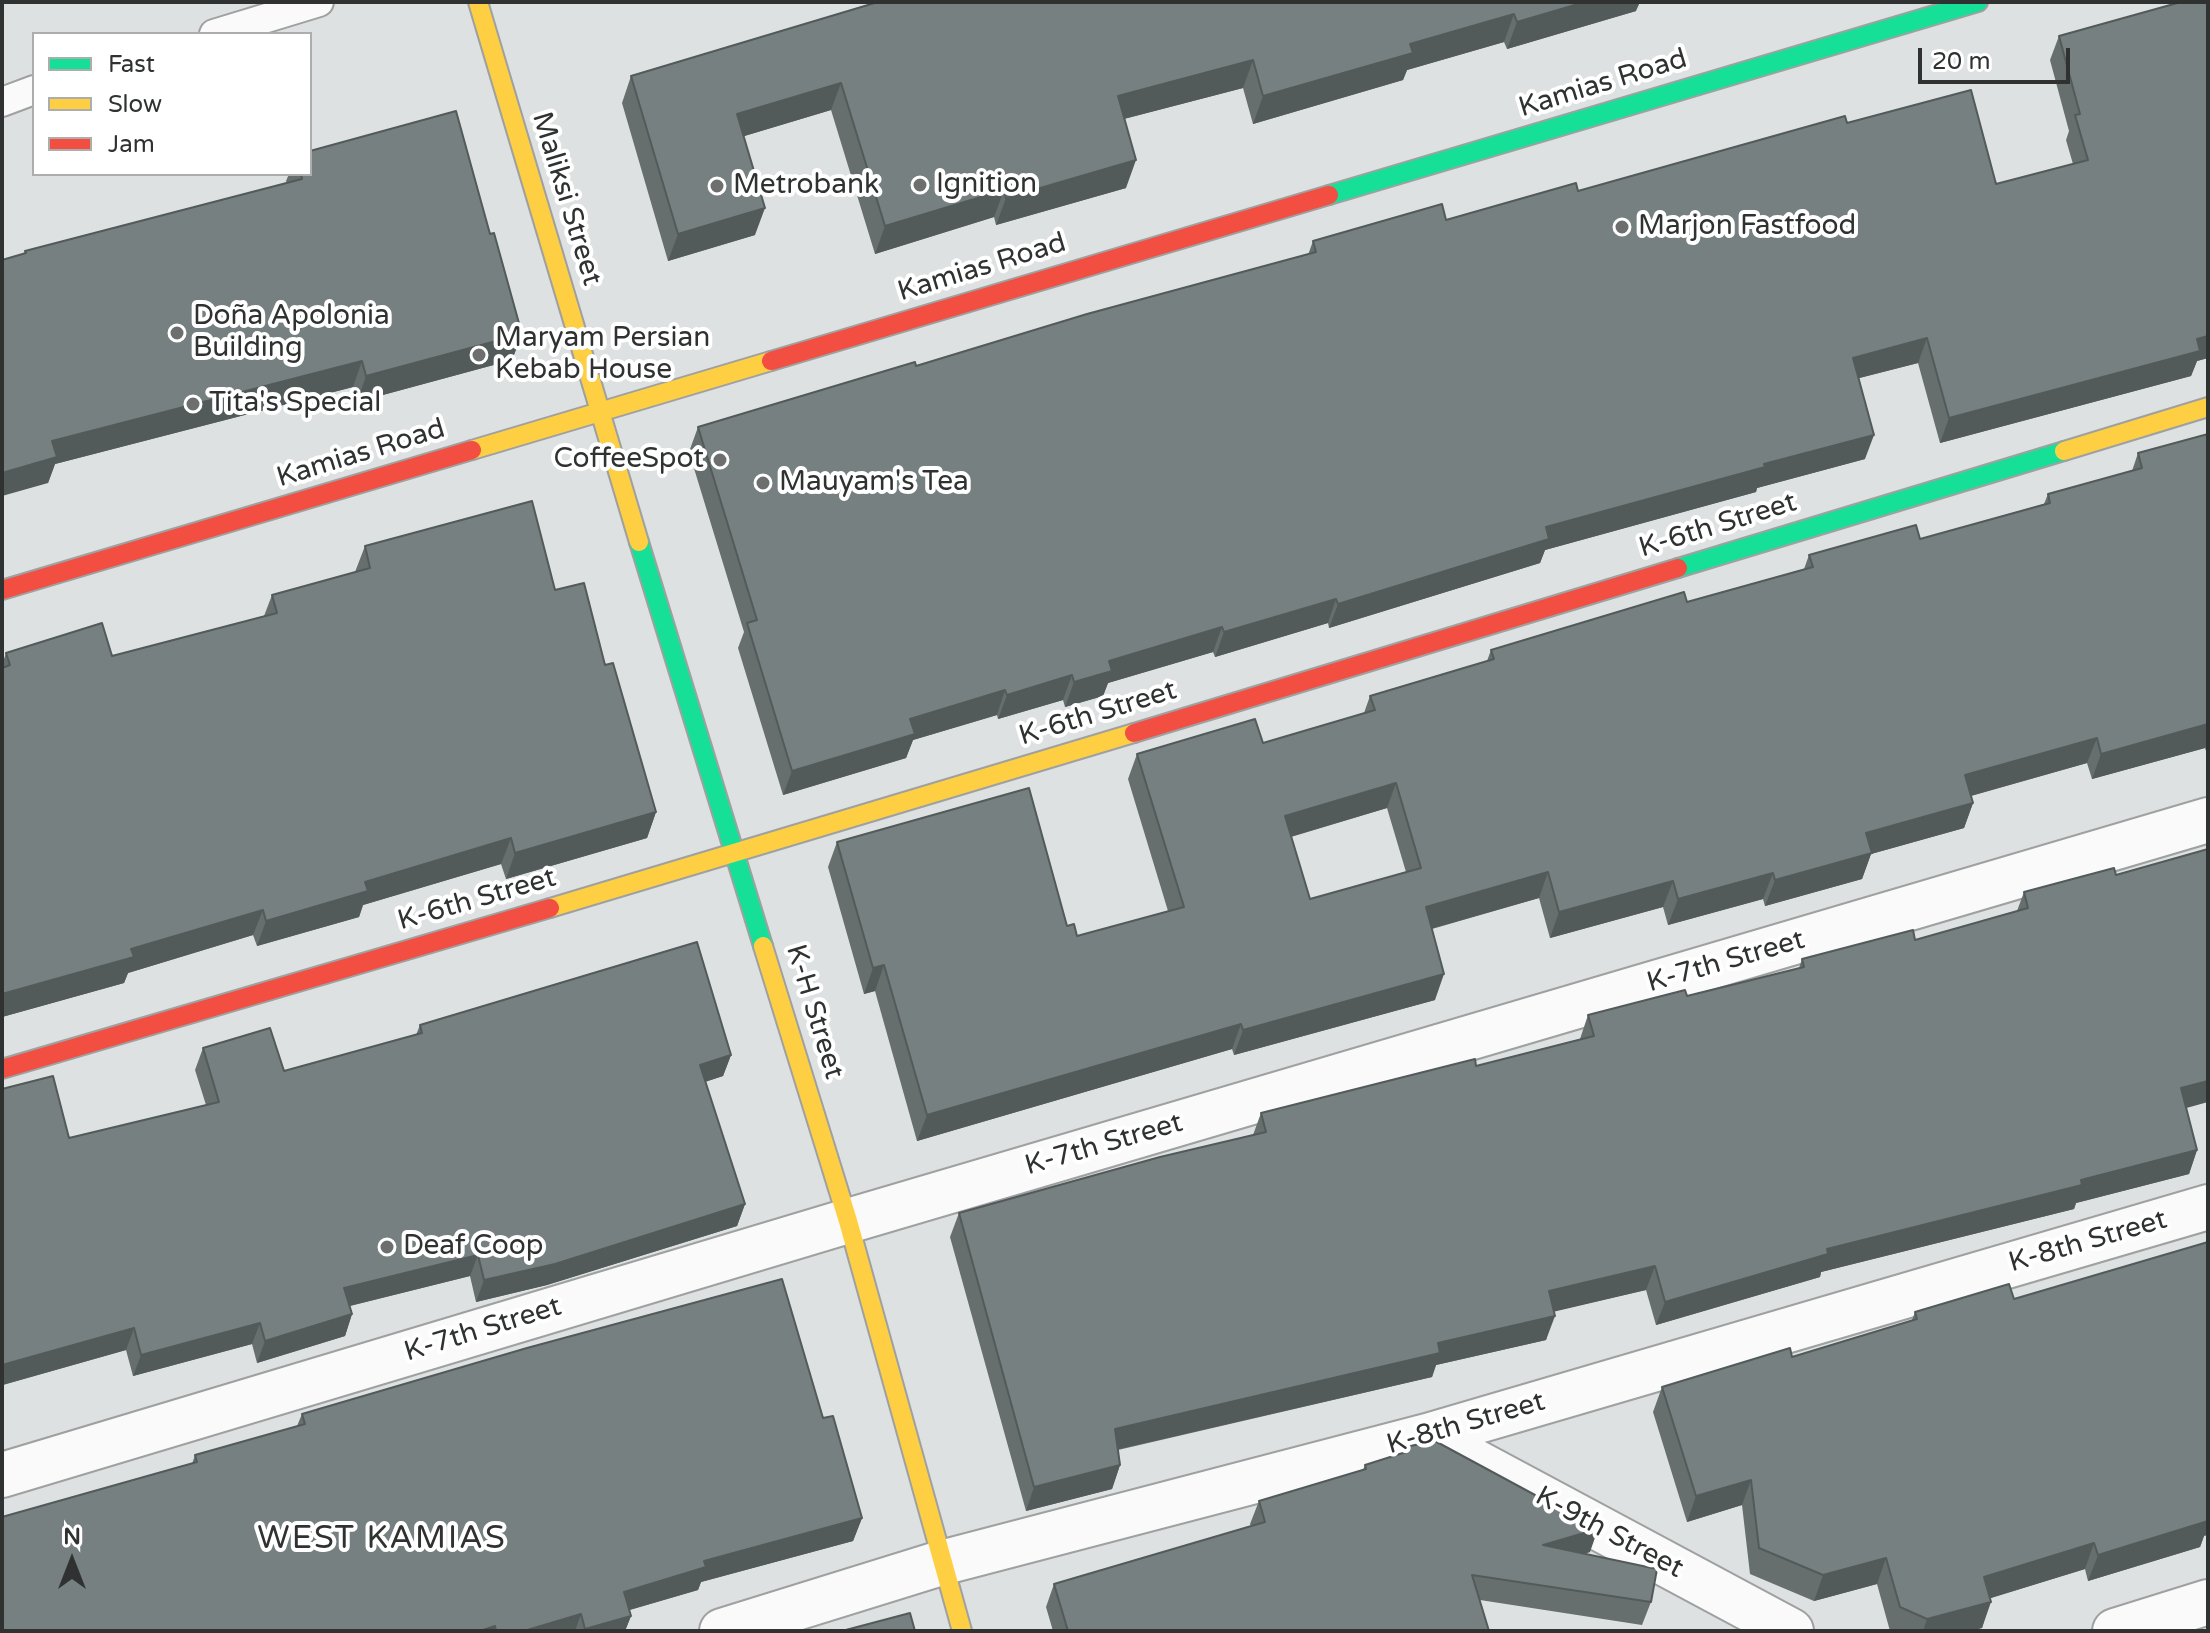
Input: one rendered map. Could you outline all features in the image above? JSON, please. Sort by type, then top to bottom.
[{"type":"street","name":"Maliksi Street","points":[[478,2],[602,412]]},
{"type":"street","name":"Kamias Road","points":[[2,590],[1978,2]]},
{"type":"street","name":"K-6th Street","points":[[2,1069],[736,854],[2208,407]]},
{"type":"street","name":"K-H Street","points":[[602,412],[625,496],[848,1221],[962,1631]]},
{"type":"street","name":"K-7th Street","points":[[2,1475],[848,1221],[2208,820]]},
{"type":"street","name":"K-8th Street","points":[[722,1631],[941,1563],[1427,1436],[2208,1207]]},
{"type":"street","name":"K-9th Street","points":[[1427,1436],[1791,1631]]},
{"type":"street","points":[[2115,1631],[2208,1602]]},
{"type":"lane","points":[[221,32],[319,2]]},
{"type":"lane","points":[[2,102],[32,91]]},
{"type":"building","points":[[878,2],[1585,2],[1517,22],[1514,14],[1410,44],[1413,53],[1263,96],[1253,60],[1118,96],[1136,160],[1006,198],[1004,190],[885,226],[841,83],[737,114],[765,208],[678,234],[631,76]]},
{"type":"building","points":[[2181,2],[2208,2],[2208,336],[2197,339],[2200,351],[1949,418],[1927,338],[1853,358],[1874,435],[1546,527],[1549,539],[1338,604],[1336,599],[1224,632],[1222,627],[1109,661],[1112,671],[1074,682],[1072,675],[1007,695],[1005,690],[910,719],[915,734],[792,771],[747,623],[757,620],[698,427],[915,362],[916,366],[1087,314],[1316,252],[1313,241],[1442,204],[1446,220],[1576,183],[1578,191],[1845,116],[1847,123],[1971,90],[1996,184],[2088,160],[2075,115],[2080,114],[2059,36]]},
{"type":"building","points":[[456,111],[522,334],[366,376],[362,361],[52,441],[57,457],[2,473],[2,260],[25,251],[302,179],[301,176],[312,176],[312,150]]},
{"type":"building","points":[[2208,434],[2208,724],[2101,754],[2097,738],[1965,775],[1973,803],[1866,833],[1872,853],[1775,880],[1773,873],[1678,899],[1673,881],[1559,912],[1548,872],[1426,907],[1444,974],[1243,1030],[1241,1024],[927,1115],[884,965],[873,968],[837,842],[1029,788],[1067,926],[1074,924],[1077,936],[1184,907],[1137,754],[1255,719],[1263,743],[1375,710],[1370,696],[1494,659],[1491,650],[1684,592],[1687,602],[1813,567],[1809,555],[1916,525],[1920,539],[2050,503],[2048,494],[2142,468],[2138,453]],"holes":[[[1396,783],[1421,868],[1310,899],[1285,816]]]},
{"type":"building","points":[[532,501],[555,590],[584,583],[605,665],[613,663],[656,812],[515,853],[511,838],[365,882],[368,891],[266,921],[263,910],[131,949],[134,957],[2,994],[2,668],[10,665],[6,653],[102,623],[112,656],[277,613],[272,595],[370,568],[365,546]]},
{"type":"building","points":[[2208,849],[2208,1081],[2181,1088],[2197,1150],[2081,1180],[2082,1185],[1827,1249],[1828,1254],[1665,1302],[1655,1266],[1549,1291],[1555,1316],[1438,1343],[1440,1353],[1115,1429],[1120,1465],[1034,1487],[959,1213],[1160,1157],[1266,1132],[1261,1113],[1475,1059],[1476,1066],[1594,1036],[1588,1015],[1685,990],[1687,996],[1804,967],[1802,959],[1913,930],[1915,940],[2028,908],[2024,892],[2114,868],[2116,875]]},
{"type":"building","points":[[697,942],[731,1055],[700,1065],[745,1204],[555,1264],[484,1280],[478,1255],[344,1288],[352,1314],[265,1341],[260,1323],[141,1355],[134,1328],[2,1365],[2,1089],[53,1076],[69,1138],[219,1102],[203,1048],[270,1028],[284,1071],[422,1033],[420,1025]]},
{"type":"building","points":[[2208,1242],[2208,1521],[2098,1555],[2094,1543],[1984,1577],[1991,1602],[1927,1619],[1900,1607],[1886,1558],[1823,1575],[1759,1548],[1751,1480],[1696,1496],[1662,1387],[1790,1348],[1792,1357],[1917,1319],[1915,1312],[2009,1284],[2014,1299]]},
{"type":"building","points":[[782,1279],[823,1418],[833,1416],[862,1518],[704,1561],[706,1567],[624,1592],[631,1616],[585,1629],[581,1614],[524,1631],[496,1631],[495,1626],[480,1631],[2,1631],[2,1517],[197,1462],[195,1455],[305,1424],[302,1414],[527,1348]]},
{"type":"building","points":[[1435,1441],[1598,1529],[1543,1545],[1657,1569],[1651,1602],[1472,1575],[1489,1631],[1068,1631],[1054,1584],[1265,1522],[1259,1501],[1366,1469],[1365,1465],[1406,1452],[1405,1447]]},
{"type":"building","points":[[910,1613],[915,1631],[842,1631]]},
{"type":"traffic: fast","points":[[1329,195],[1978,2]]},
{"type":"traffic: fast","points":[[1678,568],[2064,451]]},
{"type":"traffic: fast","points":[[639,542],[763,946]]},
{"type":"traffic: slow","points":[[478,2],[639,542]]},
{"type":"traffic: slow","points":[[472,450],[771,361]]},
{"type":"traffic: slow","points":[[2064,451],[2208,407]]},
{"type":"traffic: slow","points":[[550,908],[1134,733]]},
{"type":"traffic: slow","points":[[763,946],[848,1221],[962,1631]]},
{"type":"traffic: jam","points":[[771,361],[1329,195]]},
{"type":"traffic: jam","points":[[2,590],[472,450]]},
{"type":"traffic: jam","points":[[1134,733],[1678,568]]},
{"type":"traffic: jam","points":[[2,1069],[550,908]]},
{"type":"place","name":"Ignition","points":[[920,185]]},
{"type":"place","name":"Metrobank","points":[[717,186]]},
{"type":"place","name":"Marjon Fastfood","points":[[1622,227]]},
{"type":"place","name":"Doña Apolonia Building","points":[[177,333]]},
{"type":"place","name":"Maryam Persian Kebab House","points":[[479,355]]},
{"type":"place","name":"Tita's Special","points":[[193,404]]},
{"type":"place","name":"CoffeeSpot","points":[[720,460]]},
{"type":"place","name":"Mauyam's Tea","points":[[763,483]]},
{"type":"place","name":"Deaf Coop","points":[[387,1247]]},
{"type":"district","name":"WEST KAMIAS","points":[[382,1540]]}]
